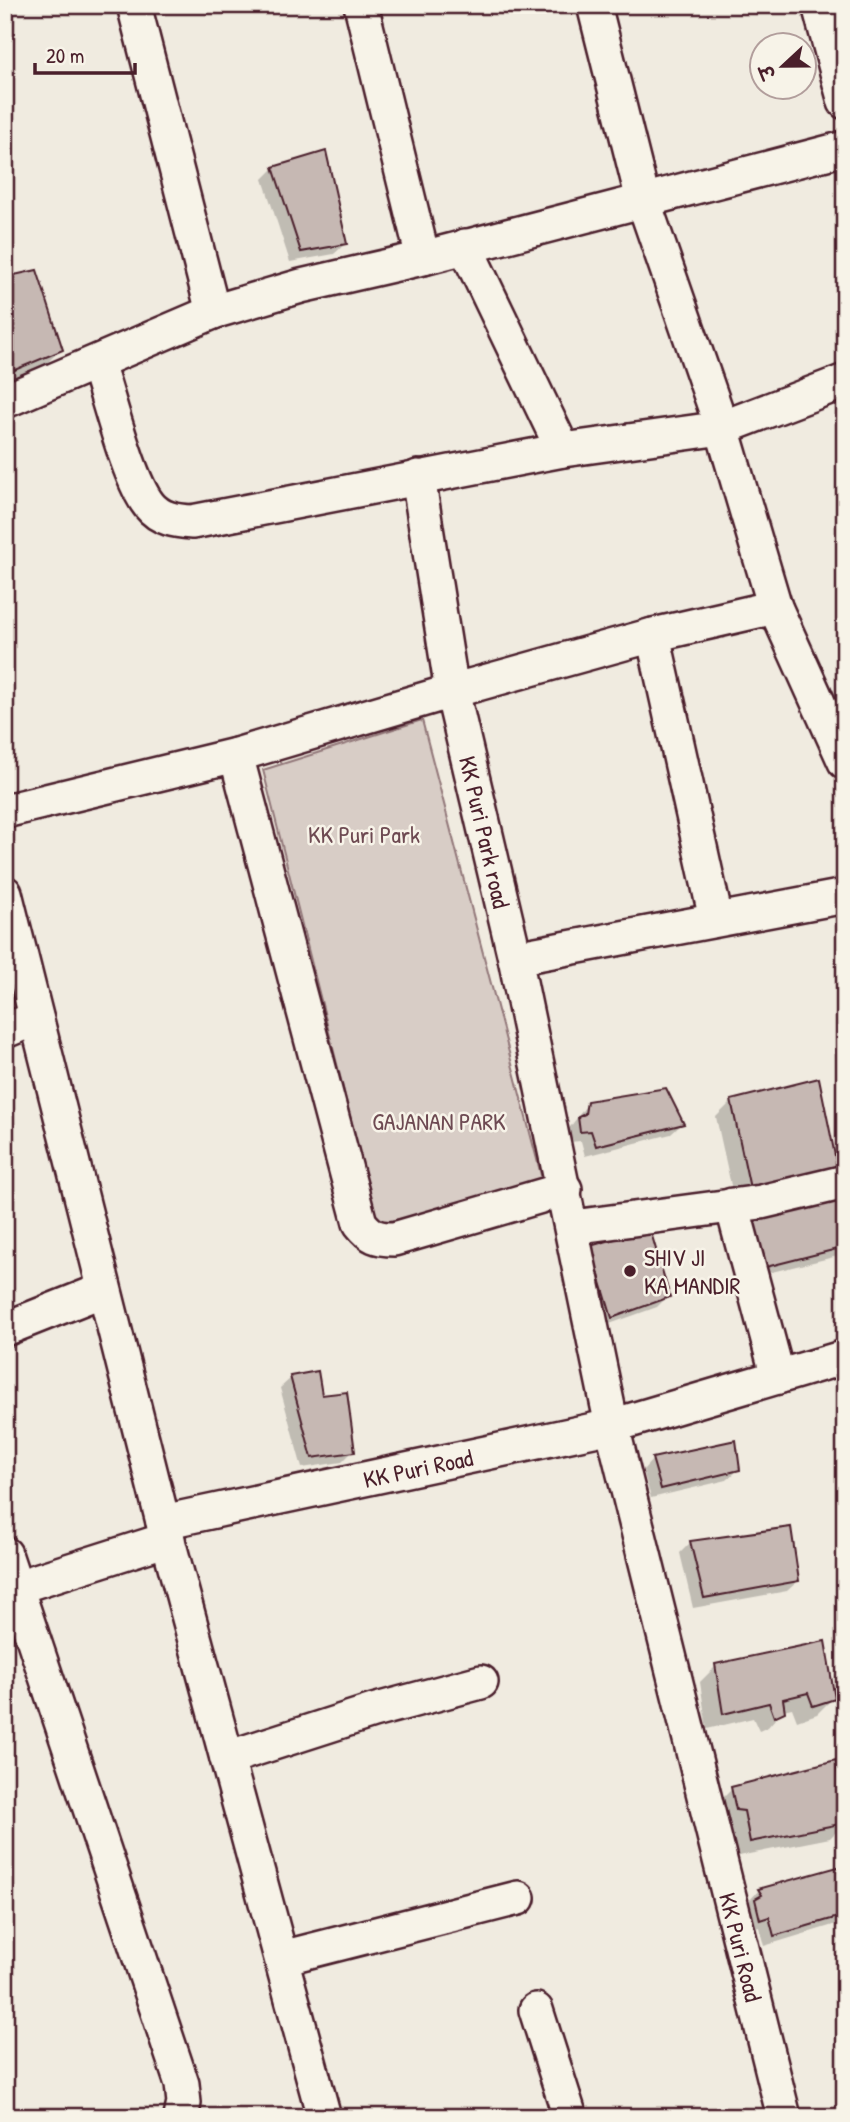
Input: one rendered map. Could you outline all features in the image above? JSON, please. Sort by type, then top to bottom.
[{"type":"street","points":[[134,5],[213,312]]},
{"type":"street","points":[[361,5],[423,258]]},
{"type":"street","points":[[594,5],[643,200],[722,428],[775,607],[845,762]]},
{"type":"street","points":[[819,5],[845,102]]},
{"type":"street","points":[[5,401],[213,312],[301,286],[423,258],[845,148]]},
{"type":"street","points":[[465,246],[563,450]]},
{"type":"street","points":[[97,363],[137,486],[150,507],[168,520],[192,522],[563,450],[722,428],[845,381]]},
{"type":"street","name":"KK Puri Park road","points":[[418,477],[452,691],[515,958],[573,1227],[612,1426]]},
{"type":"street","points":[[5,811],[236,755],[653,635],[775,607]]},
{"type":"street","points":[[653,635],[716,919]]},
{"type":"street","points":[[236,755],[360,1223],[369,1234],[379,1239],[394,1238],[565,1189]]},
{"type":"street","points":[[5,892],[165,1531],[324,2117]]},
{"type":"street","points":[[515,958],[845,896]]},
{"type":"street","points":[[5,1031],[36,1018]]},
{"type":"street","points":[[573,1227],[773,1199],[845,1182]]},
{"type":"street","points":[[732,1205],[778,1377]]},
{"type":"street","points":[[5,1329],[103,1290]]},
{"type":"street","points":[[612,1426],[845,1357]]},
{"type":"street","name":"KK Puri Road","points":[[17,1587],[165,1531],[612,1426],[784,2117]]},
{"type":"street","points":[[5,1554],[182,2084],[184,2104],[181,2117]]},
{"type":"street","points":[[228,1758],[373,1711],[481,1682]]},
{"type":"street","points":[[282,1958],[518,1898]]},
{"type":"street","points":[[536,2010],[570,2117]]},
{"type":"green space","name":"KK Puri Park","points":[[422,720],[546,1194],[377,1223],[263,770]]},
{"type":"building","points":[[326,151],[347,244],[301,252],[273,167]]},
{"type":"building","points":[[37,270],[63,350],[5,374],[5,277]]},
{"type":"building","points":[[819,1078],[839,1175],[751,1193],[731,1100]]},
{"type":"building","points":[[666,1088],[684,1124],[596,1146],[591,1131],[580,1132],[578,1117],[585,1114],[587,1101]]},
{"type":"building","points":[[839,1195],[845,1220],[845,1247],[762,1268],[748,1218]]},
{"type":"building","name":"SHIV JI KA MANDIR","points":[[650,1229],[670,1297],[612,1318],[590,1246]]},
{"type":"building","points":[[318,1371],[322,1395],[347,1392],[355,1452],[312,1458],[290,1376]]},
{"type":"building","points":[[736,1440],[740,1470],[661,1489],[652,1458]]},
{"type":"building","points":[[791,1527],[799,1581],[704,1598],[690,1541]]},
{"type":"building","points":[[825,1641],[835,1699],[813,1706],[808,1693],[783,1699],[785,1712],[774,1717],[769,1703],[723,1714],[715,1664]]},
{"type":"building","points":[[836,1760],[845,1823],[750,1842],[744,1811],[736,1810],[731,1787]]},
{"type":"building","points":[[845,1865],[845,1915],[774,1936],[769,1917],[760,1920],[755,1899],[762,1895],[758,1889]]},
{"type":"place","name":"SHIV JI KA MANDIR","points":[[630,1271]]},
{"type":"park label","name":"GAJANAN PARK","points":[[439,1121]]}]
